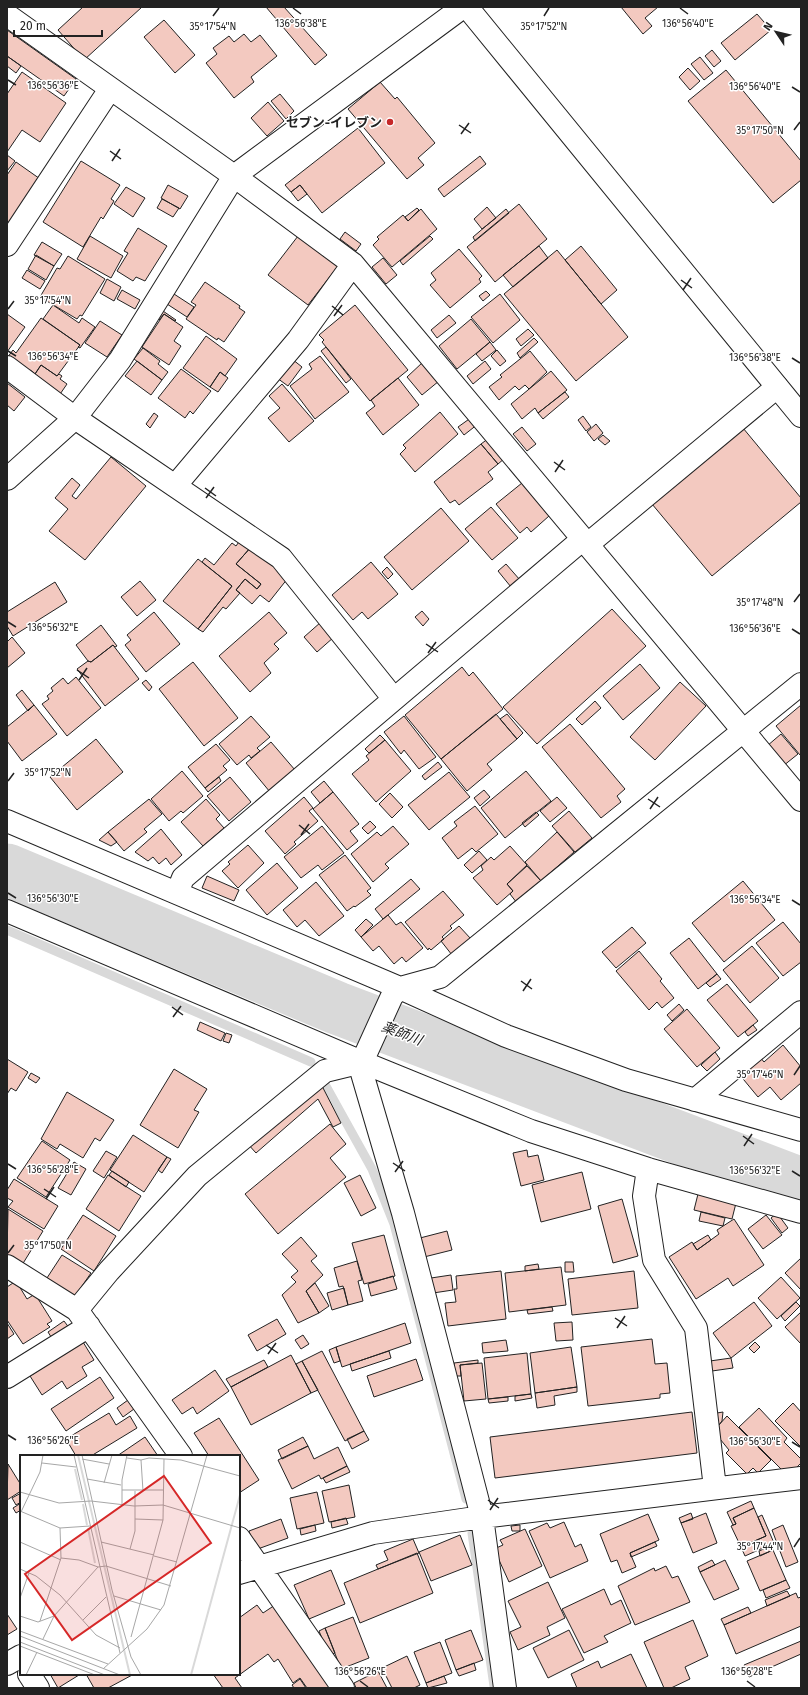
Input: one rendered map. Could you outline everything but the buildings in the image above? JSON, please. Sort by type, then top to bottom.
[{"type":"street","points":[[7,479],[75,418],[120,360],[234,176],[463,7]]},
{"type":"street","points":[[467,7],[801,416]]},
{"type":"street","points":[[7,16],[234,176],[353,264],[801,800]]},
{"type":"street","points":[[7,245],[110,88]]},
{"type":"street","points":[[175,486],[298,340],[353,264]]},
{"type":"street","points":[[7,367],[75,418],[281,558],[394,699]]},
{"type":"street","points":[[177,893],[183,878],[394,699],[585,541],[777,387]]},
{"type":"street","points":[[505,1688],[482,1517],[363,1058],[396,992],[440,977],[801,684]]},
{"type":"street","points":[[7,821],[177,893],[396,992],[506,1036],[626,1080],[801,1130]]},
{"type":"street","points":[[7,911],[363,1058],[531,1131],[648,1169],[801,1212]]},
{"type":"street","points":[[695,1100],[801,1012]]},
{"type":"street","points":[[7,1377],[83,1318],[109,1271],[197,1176],[325,1071],[363,1058]]},
{"type":"street","points":[[648,1169],[644,1196],[654,1260],[696,1328],[715,1488]]},
{"type":"street","points":[[7,1266],[83,1318],[180,1455]]},
{"type":"street","points":[[240,1573],[374,1533],[482,1517],[801,1478]]},
{"type":"street","points":[[240,1539],[343,1688]]},
{"type":"street","points":[[28,1675],[38,1688]]},
{"type":"waterway","name":"薬師川","points":[[7,870],[337,1008],[801,1184]]},
{"type":"waterway","points":[[7,930],[311,1062]]},
{"type":"waterway","points":[[322,1079],[372,1169],[394,1224],[466,1499]]},
{"type":"waterway","points":[[472,1533],[494,1686]]},
{"type":"place","name":"セブン-イレブン","points":[[390,122]]}]
